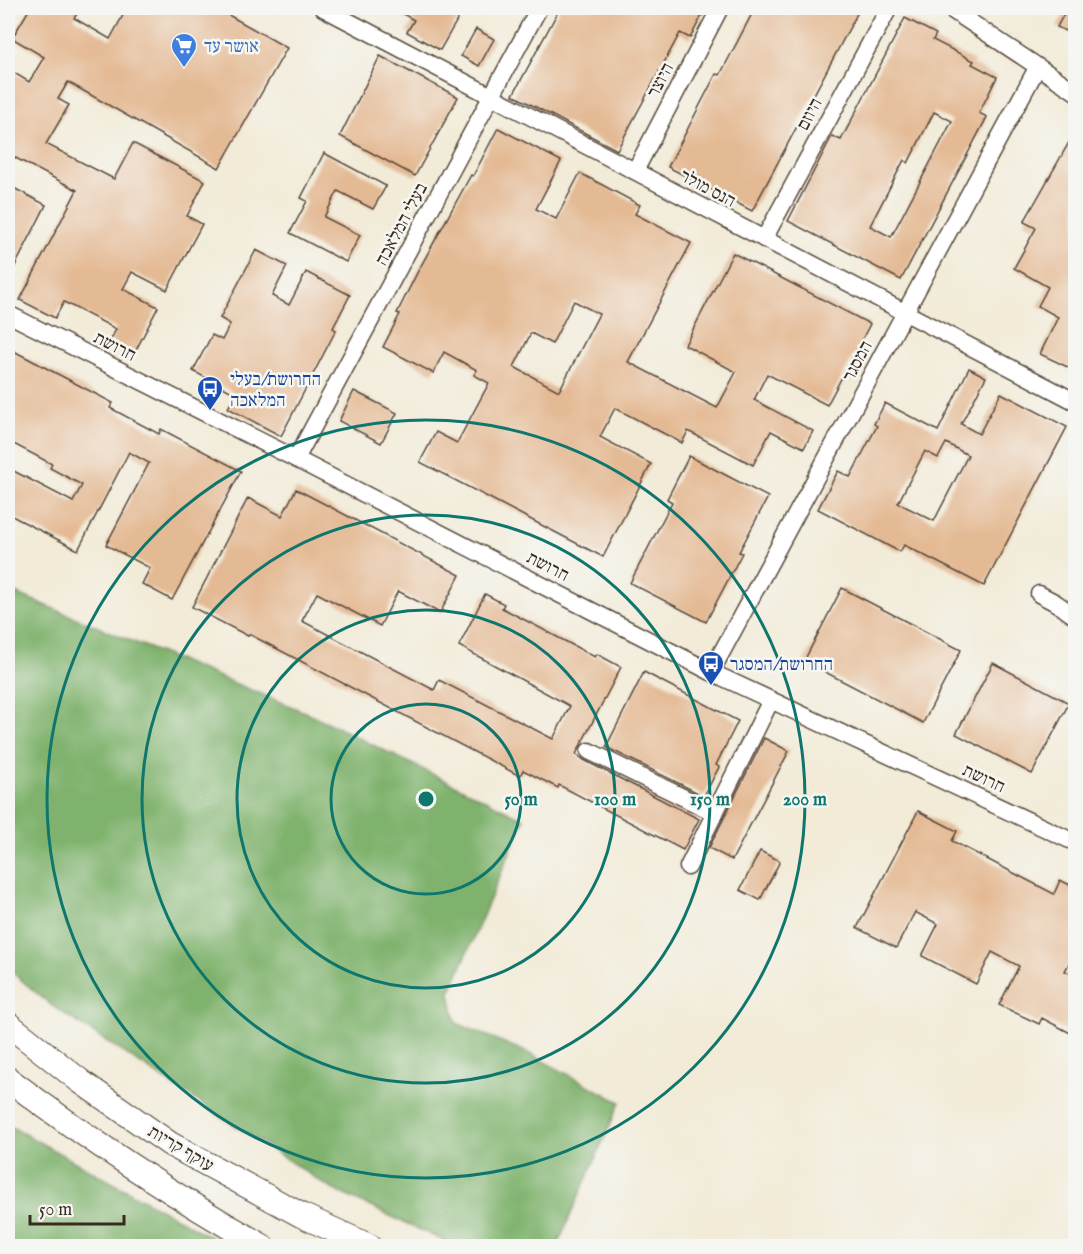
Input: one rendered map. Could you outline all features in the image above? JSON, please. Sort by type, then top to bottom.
[{"type":"highway","points":[[8,1007],[80,1081]]},
{"type":"highway","name":"עוקף קריות","points":[[8,1024],[80,1081],[170,1144],[301,1215],[369,1246]]},
{"type":"highway","points":[[8,1079],[18,1089],[134,1168],[262,1246]]},
{"type":"street","name":"הנס מולר","points":[[323,8],[1076,402]]},
{"type":"street","name":"בעלי המלאכה","points":[[297,459],[539,8]]},
{"type":"street","name":"היוצר","points":[[634,171],[720,8]]},
{"type":"street","name":"היוזם","points":[[764,239],[889,8]]},
{"type":"street","points":[[948,8],[1076,92]]},
{"type":"street","name":"המסגר","points":[[711,672],[1037,68]]},
{"type":"street","name":"חרושת","points":[[8,314],[297,459],[711,672],[1076,843]]},
{"type":"street","points":[[1039,594],[1076,617]]},
{"type":"street","points":[[688,867],[771,700]]},
{"type":"street","points":[[590,751],[715,813]]},
{"type":"green space","points":[[8,590],[312,715],[524,819],[450,993],[456,1023],[526,1052],[620,1102],[557,1246],[455,1246],[332,1189],[52,1006],[8,969]]},
{"type":"green space","points":[[8,1125],[227,1246],[8,1246]]},
{"type":"building","points":[[30,8],[81,8],[74,18],[110,39],[127,8],[216,8],[287,48],[219,168],[68,82],[58,99],[69,105],[46,144],[114,179],[133,143],[205,181],[187,216],[202,224],[167,290],[132,272],[123,289],[158,307],[134,354],[110,341],[116,329],[64,302],[55,318],[20,300],[77,190],[8,154],[8,69],[29,82],[44,57],[12,38]]},
{"type":"building","points":[[392,8],[464,8],[440,50],[407,32],[414,20]]},
{"type":"building","points":[[560,8],[706,8],[690,38],[680,33],[617,150],[513,95]]},
{"type":"building","points":[[755,8],[860,8],[752,211],[668,167],[716,74],[720,75]]},
{"type":"building","points":[[1067,8],[1076,8],[1076,36],[1057,27]]},
{"type":"building","points":[[905,18],[936,34],[933,40],[974,61],[972,64],[997,77],[979,113],[987,117],[901,280],[788,221],[832,136],[841,140]],"holes":[[[934,112],[952,121],[891,237],[870,226],[904,160],[908,163]]]},
{"type":"building","points":[[476,29],[494,39],[479,66],[461,56]]},
{"type":"building","points":[[380,56],[458,97],[415,176],[340,136]]},
{"type":"building","points":[[498,128],[561,161],[536,209],[556,219],[580,173],[640,205],[635,214],[691,243],[628,362],[717,408],[736,372],[685,345],[733,253],[870,324],[827,405],[767,374],[754,400],[813,431],[804,448],[771,431],[753,465],[688,431],[682,443],[615,408],[600,437],[651,464],[603,557],[420,462],[436,432],[457,443],[489,383],[474,375],[477,370],[444,352],[433,373],[383,347],[417,273],[471,175],[473,176]],"holes":[[[574,301],[599,314],[559,391],[514,367],[531,333],[552,344]]]},
{"type":"building","points":[[1076,130],[1076,371],[1040,354],[1058,317],[1038,306],[1048,287],[1014,268],[1036,228],[1024,222]]},
{"type":"building","points":[[324,153],[386,186],[373,209],[338,191],[324,217],[360,235],[346,262],[290,233],[307,201],[301,198]]},
{"type":"building","points":[[8,185],[46,205],[8,280]]},
{"type":"building","points":[[256,250],[287,266],[272,296],[289,305],[306,272],[350,295],[333,328],[336,330],[281,436],[228,408],[236,394],[193,371],[212,335],[222,340],[230,324],[220,318]]},
{"type":"building","points":[[8,348],[113,403],[110,408],[159,434],[161,429],[241,471],[172,600],[142,584],[150,568],[106,545],[149,463],[129,452],[78,550],[8,514],[8,468],[73,502],[82,485],[50,468],[52,464],[8,441]]},
{"type":"building","points":[[969,368],[986,377],[961,424],[979,434],[1001,393],[1067,427],[984,586],[904,545],[900,552],[818,509],[838,471],[850,477],[877,426],[874,424],[885,403],[938,431]],"holes":[[[946,443],[968,455],[934,521],[898,503],[925,451],[938,458]]]},
{"type":"building","points":[[354,391],[397,413],[381,443],[339,421]]},
{"type":"building","points":[[689,456],[768,497],[706,622],[630,583],[672,502],[667,499]]},
{"type":"building","points":[[296,489],[460,575],[440,613],[398,591],[380,626],[317,593],[302,621],[434,690],[439,680],[553,739],[570,706],[459,646],[485,594],[504,604],[502,608],[595,657],[597,654],[621,667],[576,754],[699,819],[683,850],[559,785],[558,788],[523,770],[520,776],[249,634],[248,636],[192,607],[248,498],[282,516]]},
{"type":"building","points":[[842,588],[961,650],[923,723],[804,661]]},
{"type":"building","points":[[993,663],[1069,703],[1032,774],[956,734]]},
{"type":"building","points":[[644,672],[738,721],[716,765],[719,767],[704,796],[606,747]]},
{"type":"building","points":[[764,738],[789,751],[732,860],[709,848]]},
{"type":"building","points":[[918,811],[957,831],[952,841],[1054,894],[1060,880],[1076,888],[1076,950],[1065,971],[1076,976],[1076,1036],[1042,1018],[1039,1024],[999,1005],[1019,966],[992,952],[976,984],[922,956],[938,924],[915,912],[896,948],[857,928]]},
{"type":"building","points":[[760,851],[780,861],[760,900],[740,890]]},
{"type":"place","name":"אושר עד","points":[[184,69]]},
{"type":"place","name":"החרושת/בעלי המלאכה","points":[[210,412]]},
{"type":"place","name":"החרושת/המסגר","points":[[711,687]]}]
